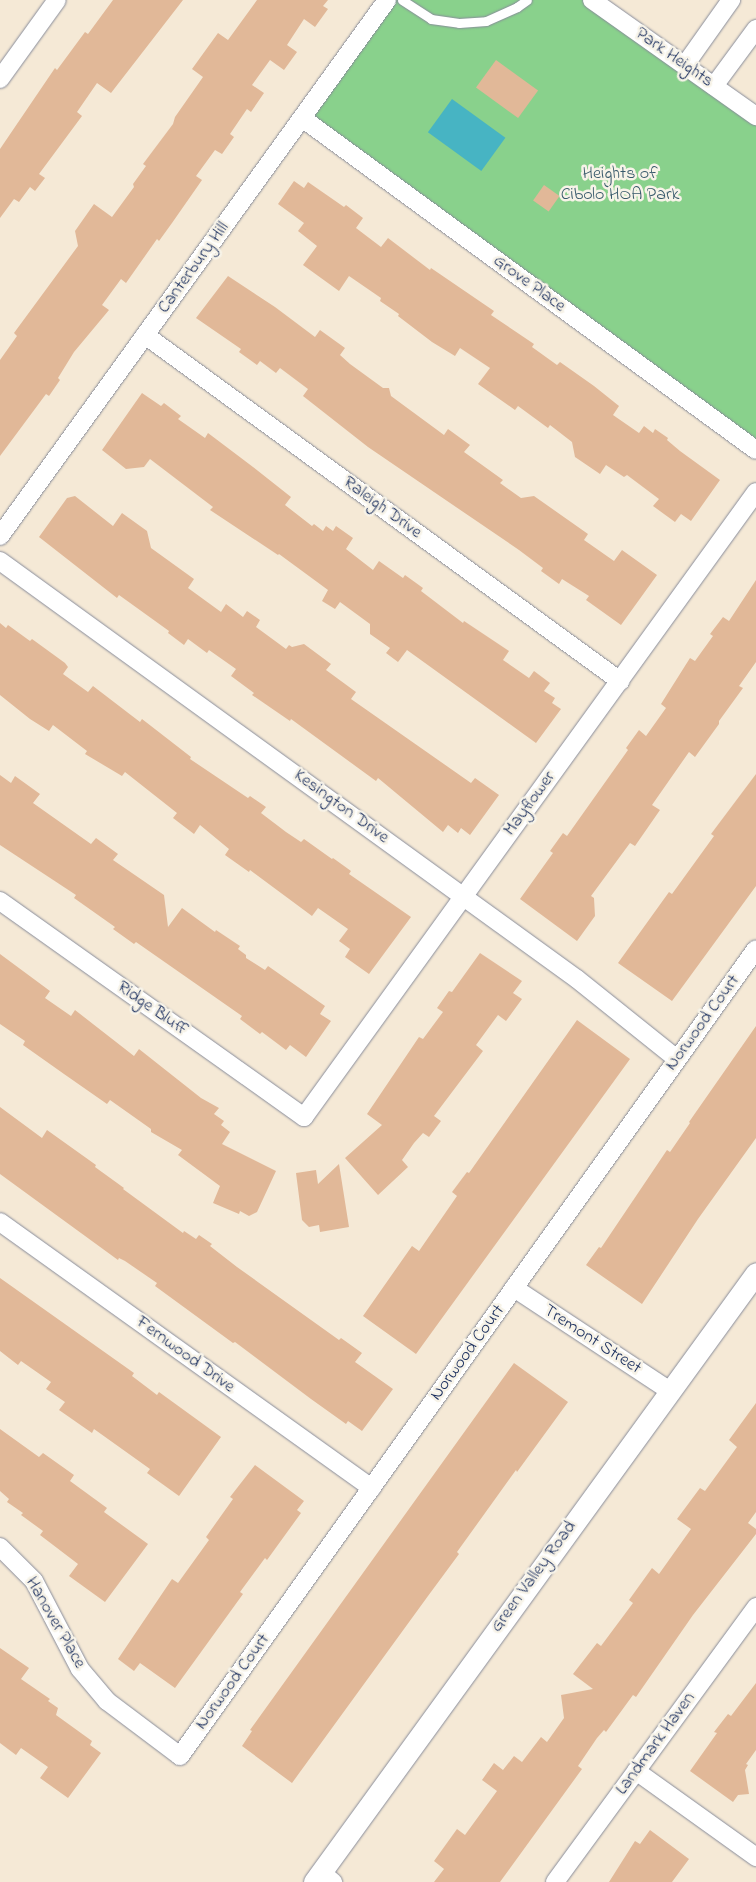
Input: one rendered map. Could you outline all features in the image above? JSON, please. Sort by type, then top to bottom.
[{"type":"street","points":[[0,79],[57,0]]},
{"type":"street","name":"Canterbury Hill","points":[[0,536],[387,0]]},
{"type":"street","name":"Park Heights","points":[[592,0],[756,116]]},
{"type":"street","points":[[685,65],[731,0]]},
{"type":"street","points":[[714,86],[756,29]]},
{"type":"street","name":"Grove Place","points":[[302,118],[756,450]]},
{"type":"street","name":"Raleigh Drive","points":[[145,335],[620,681]]},
{"type":"street","name":"Mayflower","points":[[304,1117],[756,492]]},
{"type":"street","name":"Kesington Drive","points":[[0,560],[577,979],[677,1059]]},
{"type":"street","name":"Ridge Bluff","points":[[0,901],[304,1117]]},
{"type":"street","name":"Norwood Court","points":[[180,1756],[756,949]]},
{"type":"street","name":"Fernwood Drive","points":[[0,1222],[371,1488]]},
{"type":"street","name":"Green Valley Road","points":[[322,1879],[756,1272]]},
{"type":"street","name":"Tremont Street","points":[[514,1288],[670,1391]]},
{"type":"street","name":"Hanover Place","points":[[0,1547],[34,1580],[80,1669],[107,1701],[180,1756]]},
{"type":"street","name":"Landmark Haven","points":[[555,1882],[756,1607]]},
{"type":"street","points":[[636,1771],[756,1858]]},
{"type":"lane","points":[[402,0],[431,19],[458,23],[486,21],[517,8],[526,0]]},
{"type":"green space","name":"Heights of Cibolo HOA Park","points":[[387,0],[592,0],[756,117],[756,450],[302,118]]},
{"type":"water","points":[[452,99],[505,138],[481,171],[428,132]]},
{"type":"building","points":[[113,0],[183,0],[111,93],[97,83],[77,112],[82,116],[39,174],[45,178],[35,191],[30,187],[19,202],[14,199],[0,218],[0,149],[55,68],[57,70],[85,32],[88,34]]},
{"type":"building","points":[[257,0],[328,0],[323,6],[328,9],[315,27],[304,19],[287,45],[297,52],[284,70],[270,60],[252,85],[264,93],[251,112],[247,109],[230,134],[234,137],[222,154],[215,150],[196,176],[202,180],[159,241],[157,239],[126,283],[121,279],[102,305],[109,310],[74,352],[58,378],[60,380],[49,396],[46,394],[0,456],[0,360],[17,336],[14,333],[78,246],[75,231],[94,204],[112,217],[134,187],[133,184],[146,166],[143,164],[173,124],[175,117],[203,77],[192,69],[218,33],[228,40]]},
{"type":"building","points":[[496,60],[538,91],[518,118],[476,88]]},
{"type":"building","points":[[294,181],[304,188],[308,182],[344,207],[346,205],[363,218],[356,228],[381,247],[388,238],[430,270],[431,268],[494,311],[491,315],[534,344],[532,347],[557,365],[560,362],[594,386],[619,406],[613,415],[639,433],[644,426],[653,433],[655,429],[668,438],[667,440],[680,451],[720,480],[691,521],[681,514],[675,522],[653,506],[659,499],[627,475],[624,477],[606,465],[600,474],[575,457],[572,442],[550,425],[548,428],[518,406],[515,410],[478,384],[490,368],[460,348],[455,356],[432,342],[398,316],[399,314],[380,301],[381,298],[349,276],[339,291],[303,265],[317,246],[298,231],[304,223],[278,204]]},
{"type":"building","points":[[544,185],[560,196],[549,211],[533,201]]},
{"type":"building","points":[[228,276],[275,307],[315,337],[320,330],[345,348],[340,355],[350,364],[383,388],[389,388],[391,396],[444,435],[448,429],[470,445],[464,452],[503,480],[500,483],[521,498],[534,496],[588,534],[584,540],[614,561],[622,550],[657,575],[621,625],[586,600],[589,596],[562,579],[559,584],[541,571],[543,568],[519,550],[368,447],[303,396],[308,389],[280,368],[276,373],[260,361],[257,365],[239,352],[241,349],[196,318]]},
{"type":"building","points":[[142,393],[161,406],[164,403],[181,416],[178,419],[205,438],[208,433],[253,467],[291,497],[285,505],[312,526],[314,524],[323,531],[326,526],[333,531],[336,526],[353,538],[346,549],[373,570],[379,561],[403,578],[405,575],[423,588],[421,591],[463,623],[464,621],[509,651],[503,660],[529,678],[534,671],[550,683],[544,691],[555,698],[552,703],[561,709],[536,743],[407,650],[398,662],[386,653],[390,648],[370,634],[370,624],[340,602],[335,609],[322,601],[328,590],[279,554],[210,510],[213,507],[150,459],[144,467],[126,469],[102,450]]},
{"type":"building","points":[[75,496],[113,526],[122,513],[147,531],[151,548],[194,579],[188,588],[221,612],[226,604],[243,617],[247,611],[260,620],[256,627],[286,649],[289,645],[292,647],[304,644],[331,664],[326,670],[356,692],[351,699],[471,783],[475,778],[499,795],[470,835],[461,828],[458,833],[448,825],[443,832],[378,778],[376,781],[291,719],[290,721],[252,695],[254,693],[231,676],[236,669],[209,650],[207,653],[188,639],[184,645],[168,633],[169,631],[119,595],[117,598],[39,537],[67,498]]},
{"type":"building","points":[[756,580],[756,662],[739,686],[743,688],[695,757],[689,752],[652,805],[660,810],[635,846],[630,843],[591,896],[594,898],[595,916],[577,941],[520,899],[553,853],[550,851],[563,833],[567,836],[628,750],[626,748],[639,730],[646,736],[666,708],[661,704],[690,658],[695,661],[713,636],[710,634],[723,617],[729,621]]},
{"type":"building","points":[[0,623],[6,628],[8,625],[30,641],[32,639],[65,663],[68,667],[63,674],[88,692],[93,686],[140,722],[142,719],[191,757],[190,759],[248,798],[250,796],[266,807],[261,813],[286,832],[301,842],[304,839],[333,858],[351,871],[349,874],[411,917],[369,974],[345,957],[350,949],[339,941],[348,929],[318,908],[312,916],[250,870],[249,872],[225,855],[229,849],[200,825],[194,834],[173,818],[177,813],[125,772],[122,776],[85,754],[87,751],[53,725],[49,731],[30,719],[0,695]]},
{"type":"building","points":[[756,774],[756,886],[672,1001],[618,963],[669,892],[672,894],[714,836],[711,834]]},
{"type":"building","points":[[0,775],[11,783],[15,776],[40,794],[33,803],[91,844],[96,838],[118,854],[113,860],[164,895],[168,927],[182,908],[215,932],[216,930],[240,946],[238,949],[246,955],[246,958],[265,970],[268,966],[325,1006],[320,1014],[331,1021],[306,1057],[290,1045],[286,1050],[262,1032],[260,1034],[240,1019],[242,1016],[136,942],[134,944],[113,929],[115,927],[74,898],[76,895],[0,845]]},
{"type":"building","points":[[480,953],[522,981],[513,993],[522,999],[506,1021],[498,1015],[476,1045],[483,1051],[434,1116],[441,1121],[429,1137],[423,1133],[414,1143],[402,1160],[408,1167],[378,1195],[345,1158],[382,1125],[367,1114],[419,1037],[423,1039],[443,1012],[437,1008],[449,991],[452,992]]},
{"type":"building","points":[[0,954],[50,991],[45,998],[71,1016],[75,1010],[134,1056],[139,1049],[201,1098],[219,1108],[214,1114],[224,1121],[221,1125],[230,1132],[222,1144],[276,1171],[257,1212],[249,1216],[240,1211],[239,1214],[213,1203],[220,1186],[178,1155],[182,1150],[151,1132],[151,1129],[110,1100],[107,1104],[23,1045],[25,1041],[0,1024]]},
{"type":"building","points":[[577,1020],[630,1059],[416,1354],[363,1316],[412,1246],[419,1251],[457,1196],[452,1192],[467,1172],[469,1173]]},
{"type":"building","points":[[756,1026],[756,1138],[698,1219],[642,1304],[586,1265],[599,1247],[601,1248],[667,1150],[670,1152]]},
{"type":"building","points":[[0,1107],[42,1138],[47,1130],[96,1165],[95,1167],[123,1189],[183,1233],[184,1231],[196,1239],[199,1235],[237,1267],[339,1340],[341,1338],[362,1353],[355,1362],[393,1389],[362,1431],[348,1421],[346,1424],[155,1286],[157,1283],[125,1261],[119,1258],[118,1260],[0,1174]]},
{"type":"building","points":[[339,1164],[349,1227],[320,1232],[319,1225],[309,1227],[302,1220],[296,1173],[316,1170],[318,1184]]},
{"type":"building","points":[[0,1278],[134,1373],[132,1376],[157,1395],[159,1392],[221,1437],[179,1496],[147,1473],[150,1469],[94,1429],[92,1433],[59,1410],[65,1402],[46,1389],[51,1382],[21,1361],[18,1365],[0,1351]]},
{"type":"building","points":[[514,1363],[568,1402],[517,1472],[516,1470],[457,1552],[459,1554],[292,1783],[242,1746],[252,1731],[250,1730]]},
{"type":"building","points":[[756,1403],[756,1512],[748,1523],[756,1529],[756,1534],[693,1615],[636,1697],[633,1695],[606,1732],[604,1730],[597,1738],[578,1766],[582,1769],[500,1882],[434,1882],[444,1869],[434,1861],[457,1829],[465,1835],[497,1791],[482,1780],[494,1763],[503,1770],[514,1756],[522,1762],[541,1737],[547,1742],[564,1718],[561,1695],[593,1689],[573,1674],[597,1643],[601,1646],[633,1603],[629,1600],[652,1568],[659,1574],[691,1529],[677,1519],[700,1488],[705,1491],[737,1447],[729,1440]]},
{"type":"building","points":[[0,1429],[39,1457],[43,1453],[74,1475],[70,1481],[107,1508],[104,1512],[148,1544],[105,1602],[69,1576],[78,1564],[40,1535],[43,1531],[7,1502],[9,1499],[0,1491]]},
{"type":"building","points":[[255,1465],[304,1501],[297,1510],[301,1513],[267,1560],[265,1558],[240,1592],[243,1594],[175,1688],[140,1663],[134,1671],[118,1659],[172,1579],[178,1583],[209,1540],[206,1537],[233,1499],[230,1497]]},
{"type":"building","points":[[0,1648],[29,1668],[21,1679],[50,1699],[48,1701],[58,1708],[56,1715],[92,1741],[90,1745],[101,1753],[68,1798],[40,1778],[48,1767],[21,1748],[16,1755],[0,1743]]},
{"type":"building","points":[[756,1683],[756,1750],[746,1764],[748,1765],[745,1770],[749,1794],[738,1795],[733,1802],[690,1771],[717,1733],[714,1732],[728,1714],[731,1716]]},
{"type":"building","points":[[650,1830],[689,1859],[672,1882],[609,1882],[635,1841],[640,1844]]}]
